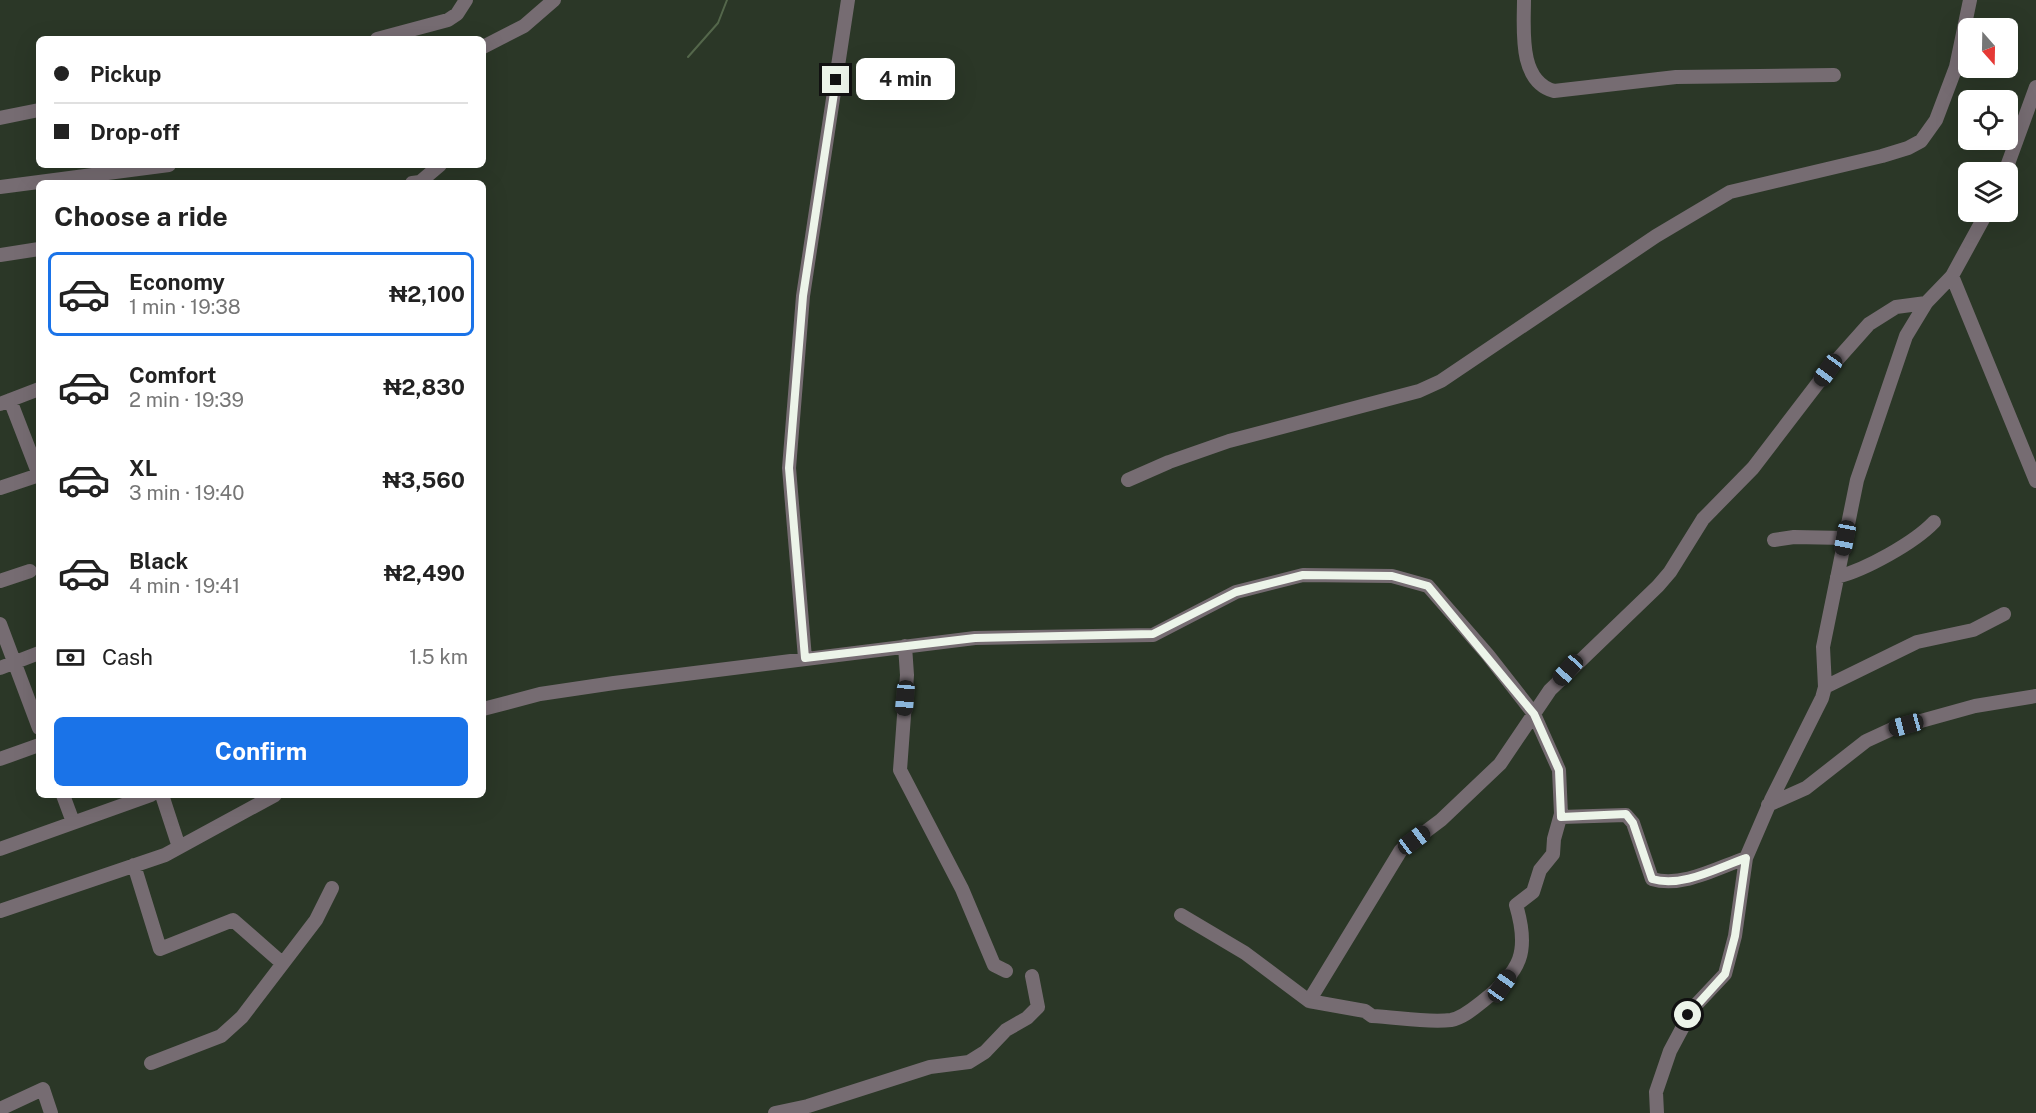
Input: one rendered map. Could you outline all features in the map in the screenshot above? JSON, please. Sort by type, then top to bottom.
[{"type":"street","points":[[388,36],[448,20],[457,14],[466,0]]},
{"type":"street","points":[[486,45],[524,26],[554,0]]},
{"type":"street","points":[[805,658],[789,468],[803,296],[848,0]]},
{"type":"street","points":[[1524,0],[1524,46],[1532,72],[1538,82],[1554,91],[1676,77],[1834,75]]},
{"type":"street","points":[[1128,480],[1230,441],[1419,391],[1441,381],[1656,236],[1730,192],[1817,173],[1908,148],[1930,132],[1936,120],[1956,67],[1970,0]]},
{"type":"street","points":[[2009,162],[2036,87]]},
{"type":"street","points":[[0,118],[36,111]]},
{"type":"street","points":[[54,180],[146,168]]},
{"type":"street","points":[[422,180],[436,168]]},
{"type":"street","points":[[0,187],[36,182]]},
{"type":"street","points":[[1657,1113],[1656,1092],[1670,1051],[1688,1015],[1725,974],[1731,958],[1746,858],[1768,805],[1822,698],[1825,687],[1823,647],[1857,480],[1906,336],[1926,303],[1952,276],[1982,222]]},
{"type":"street","points":[[0,255],[36,249]]},
{"type":"street","points":[[1952,276],[2036,481]]},
{"type":"street","points":[[1309,1001],[1401,850],[1441,820],[1500,764],[1568,670],[1658,586],[1670,572],[1703,519],[1754,468],[1828,370],[1869,324],[1896,308],[1926,303]]},
{"type":"street","points":[[36,390],[5,402],[36,469]]},
{"type":"street","points":[[0,488],[36,476]]},
{"type":"street","points":[[1837,577],[1850,574],[1902,548],[1934,522]]},
{"type":"street","points":[[1774,540],[1794,537],[1845,538]]},
{"type":"street","points":[[0,581],[30,571]]},
{"type":"street","points":[[486,708],[540,694],[805,658],[975,638],[1153,634],[1236,592],[1303,575],[1392,576],[1428,586],[1534,714],[1559,770],[1561,817],[1551,859],[1540,870],[1533,892],[1516,905],[1524,931],[1519,962],[1502,986],[1469,1012],[1452,1020],[1372,1016],[1365,1011],[1309,1001],[1245,953],[1181,915]]},
{"type":"street","points":[[1825,687],[1917,642],[1973,630],[2004,614]]},
{"type":"street","points":[[0,624],[36,720]]},
{"type":"street","points":[[905,646],[907,675],[900,770],[962,889],[994,965],[1006,971]]},
{"type":"street","points":[[0,668],[36,654]]},
{"type":"street","points":[[1768,805],[1806,788],[1866,741],[1892,729],[1975,706],[2036,696]]},
{"type":"street","points":[[0,759],[36,746]]},
{"type":"street","points":[[64,798],[73,822]]},
{"type":"street","points":[[0,849],[142,798]]},
{"type":"street","points":[[163,798],[179,847]]},
{"type":"street","points":[[0,912],[179,847],[269,798]]},
{"type":"street","points":[[1561,817],[1626,814],[1633,823],[1652,879],[1663,882],[1679,881],[1746,858]]},
{"type":"street","points":[[134,865],[160,949],[233,920],[282,963]]},
{"type":"street","points":[[151,1063],[221,1036],[242,1017],[316,920],[332,888]]},
{"type":"street","points":[[775,1113],[808,1106],[930,1067],[977,1059],[1006,1030],[1027,1018],[1038,1007],[1032,976]]},
{"type":"street","points":[[0,1109],[44,1089],[51,1113]]},
{"type":"waterway","points":[[688,57],[718,23],[727,0]]},
{"type":"route","points":[[836,80],[803,296],[789,468],[805,658],[975,638],[1153,634],[1236,592],[1272,585],[1303,575],[1341,573],[1392,576],[1428,586],[1488,655],[1534,714],[1559,770],[1561,817],[1626,814],[1633,823],[1652,879],[1663,882],[1679,881],[1746,858],[1731,958],[1725,974],[1688,1015]]}]
